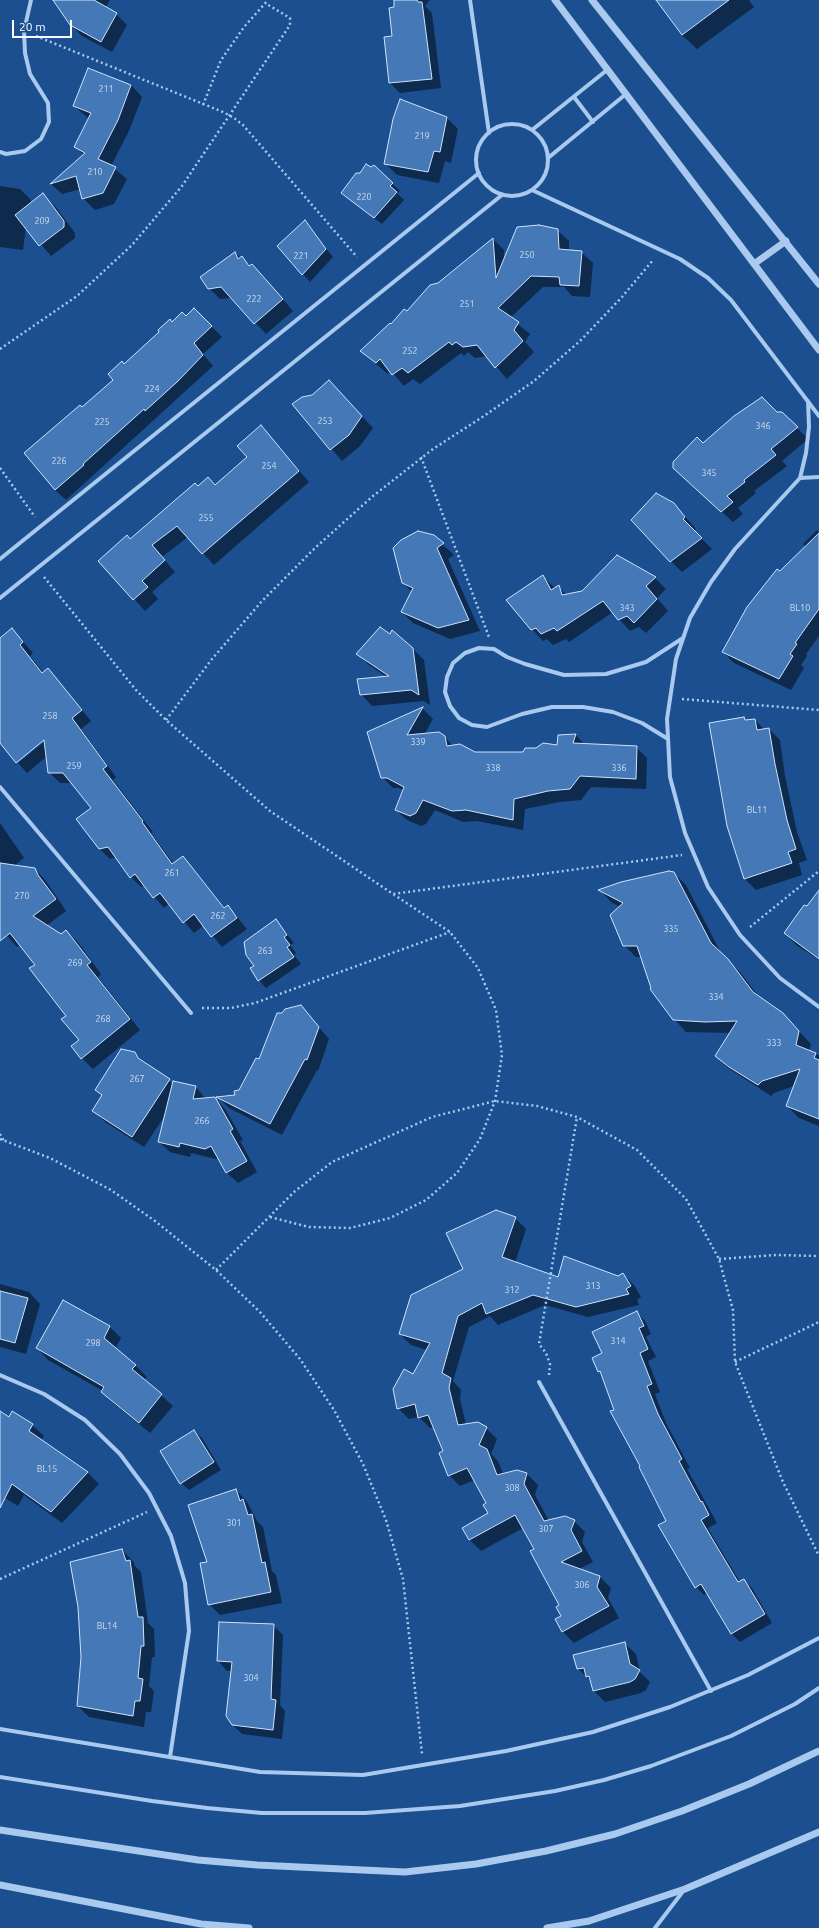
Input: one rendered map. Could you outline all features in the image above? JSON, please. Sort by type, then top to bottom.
[{"type":"street","points":[[0,152],[6,154],[25,151],[41,139],[49,122],[48,103],[30,74],[25,53],[24,31],[31,0]]},
{"type":"street","points":[[470,0],[489,133]]},
{"type":"street","points":[[555,0],[819,350]]},
{"type":"street","points":[[592,0],[819,284]]},
{"type":"street","points":[[532,130],[607,70]]},
{"type":"street","points":[[548,158],[626,94]]},
{"type":"street","points":[[574,97],[592,122]]},
{"type":"street","points":[[518,124],[532,130],[544,142],[548,158],[548,167],[545,176],[532,190],[518,196],[502,195],[488,186],[479,173],[476,165],[479,147],[489,133],[502,125],[518,124]]},
{"type":"street","points":[[0,558],[479,173]]},
{"type":"street","points":[[532,190],[680,259],[708,278],[731,300],[819,416]]},
{"type":"street","points":[[0,598],[502,195]]},
{"type":"street","points":[[754,264],[786,241]]},
{"type":"street","points":[[808,401],[809,427],[806,453],[800,478],[735,549],[711,582],[690,618],[676,659],[667,719],[670,777],[685,833],[708,887],[740,935],[780,978],[819,1007]]},
{"type":"street","points":[[800,478],[819,477]]},
{"type":"street","points":[[668,739],[635,720],[613,712],[583,707],[552,707],[522,714],[487,727],[472,726],[459,718],[450,706],[445,692],[447,677],[453,663],[464,653],[479,648],[494,648],[507,657],[524,664],[564,675],[606,674],[646,662],[683,638]]},
{"type":"street","points":[[0,787],[191,1013]]},
{"type":"street","points":[[0,1375],[44,1394],[85,1420],[120,1454],[149,1492],[171,1536],[185,1583],[190,1631],[170,1757]]},
{"type":"street","points":[[538,1382],[710,1691]]},
{"type":"street","points":[[0,1729],[260,1772],[363,1775],[506,1751],[593,1732],[670,1707],[710,1691],[748,1675],[819,1638]]},
{"type":"street","points":[[0,1777],[160,1802],[262,1812],[365,1813],[452,1806],[556,1791],[604,1780],[652,1766],[731,1736],[795,1704],[819,1688]]},
{"type":"street","points":[[0,1830],[198,1860],[257,1865],[405,1872],[492,1861],[546,1851],[615,1834],[704,1802],[748,1784],[819,1751]]},
{"type":"street","points":[[547,1928],[589,1921],[685,1889],[819,1832]]},
{"type":"street","points":[[0,1885],[201,1924],[249,1928]]},
{"type":"street","points":[[655,1928],[685,1889]]},
{"type":"street","points":[[194,1928],[201,1924]]},
{"type":"path","points":[[203,105],[221,60],[244,27],[268,0]]},
{"type":"path","points":[[0,349],[77,296],[132,245],[182,186],[291,23],[290,18],[265,3]]},
{"type":"path","points":[[24,31],[229,116],[243,125],[364,265]]},
{"type":"path","points":[[166,720],[212,659],[262,601],[316,547],[373,496],[421,457],[528,386],[574,346],[622,297],[661,250]]},
{"type":"path","points":[[421,457],[494,648]]},
{"type":"path","points":[[0,468],[41,525]]},
{"type":"path","points":[[37,569],[136,690],[166,720],[270,811],[450,932],[478,968],[496,1010],[502,1055],[494,1101],[480,1139],[457,1173],[426,1200],[390,1218],[350,1228],[309,1227],[270,1217]]},
{"type":"path","points":[[670,698],[819,710]]},
{"type":"path","points":[[393,894],[693,853]]},
{"type":"path","points":[[740,935],[819,871]]},
{"type":"path","points":[[184,1006],[208,1009],[231,1008],[254,1003],[450,932]]},
{"type":"path","points":[[216,1270],[294,1192],[332,1162],[432,1117],[494,1101],[537,1106],[577,1117],[637,1150],[686,1198],[719,1259],[733,1310],[735,1362],[783,1482],[819,1556]]},
{"type":"path","points":[[543,1389],[549,1376],[550,1364],[546,1353],[539,1344],[577,1117]]},
{"type":"path","points":[[0,1134],[4,1141]]},
{"type":"path","points":[[0,1139],[50,1158],[112,1190],[155,1221],[216,1270],[260,1312],[300,1359],[334,1410],[363,1464],[386,1520],[403,1579],[424,1765]]},
{"type":"path","points":[[719,1259],[776,1255],[819,1256]]},
{"type":"path","points":[[735,1362],[819,1322]]},
{"type":"path","points":[[0,1579],[157,1507]]},
{"type":"building","points":[[53,0],[94,0],[117,13],[101,42],[70,25]]},
{"type":"building","points":[[394,0],[417,0],[418,2],[422,2],[432,79],[389,83],[384,37],[392,36],[389,8],[394,7]]},
{"type":"building","points":[[656,0],[729,0],[682,35]]},
{"type":"building","points":[[88,68],[131,85],[118,120],[98,159],[116,167],[103,193],[82,199],[76,176],[50,184],[85,153],[74,147],[91,113],[73,106]]},
{"type":"building","points":[[400,99],[447,117],[440,152],[434,151],[428,172],[384,164],[393,119]]},
{"type":"building","points":[[366,164],[371,167],[374,165],[393,183],[390,186],[397,192],[374,218],[341,193],[356,173],[360,173]]},
{"type":"building","points":[[43,193],[64,221],[64,227],[39,246],[15,215]]},
{"type":"building","points":[[305,220],[326,249],[302,275],[277,246]]},
{"type":"building","points":[[539,225],[558,229],[559,249],[582,251],[579,286],[560,285],[559,277],[531,276],[498,308],[519,322],[514,330],[523,341],[495,368],[477,345],[463,347],[456,342],[452,345],[449,342],[408,373],[402,368],[392,375],[380,359],[376,363],[360,351],[390,323],[391,324],[404,309],[407,311],[430,285],[438,283],[493,238],[496,278],[517,227]]},
{"type":"building","points":[[235,252],[238,259],[242,256],[249,266],[252,264],[283,299],[254,324],[221,287],[208,289],[200,277]]},
{"type":"building","points":[[194,308],[212,326],[194,343],[203,355],[177,382],[145,411],[144,409],[55,490],[24,453],[80,405],[82,407],[113,380],[108,374],[122,361],[124,364],[159,332],[158,330],[170,319],[172,322],[182,312],[186,316]]},
{"type":"building","points":[[329,380],[362,416],[349,435],[330,450],[292,404],[302,397],[312,395]]},
{"type":"building","points":[[762,397],[777,412],[782,412],[798,427],[771,449],[776,455],[744,480],[745,482],[727,496],[733,502],[721,512],[673,468],[673,462],[697,437],[703,443],[734,416]]},
{"type":"building","points":[[261,425],[299,471],[202,554],[177,526],[152,545],[165,560],[142,581],[148,587],[133,600],[98,561],[127,535],[130,539],[195,483],[198,486],[208,477],[215,485],[247,457],[237,446]]},
{"type":"building","points":[[656,493],[674,503],[685,517],[683,519],[702,538],[670,562],[631,520]]},
{"type":"building","points":[[418,531],[434,535],[444,543],[437,548],[469,620],[438,628],[401,612],[413,588],[402,583],[393,548],[401,540]]},
{"type":"building","points":[[819,533],[819,609],[795,643],[797,644],[790,654],[793,656],[779,679],[722,652],[747,607],[777,569],[780,571]]},
{"type":"building","points":[[617,555],[656,577],[646,586],[657,599],[634,623],[627,616],[618,620],[603,601],[557,631],[554,628],[541,634],[536,628],[531,630],[506,600],[543,575],[551,590],[559,585],[562,595],[582,591]]},
{"type":"building","points":[[380,627],[390,634],[392,630],[413,648],[419,695],[411,690],[360,695],[357,679],[389,676],[356,654]]},
{"type":"building","points":[[12,628],[23,642],[20,645],[42,673],[48,668],[82,710],[72,718],[107,766],[103,769],[143,821],[142,822],[172,864],[183,856],[224,908],[228,905],[237,918],[211,937],[194,914],[183,923],[160,893],[153,898],[135,874],[130,878],[108,847],[99,849],[76,819],[91,808],[63,773],[48,773],[44,740],[16,763],[0,743],[0,638]]},
{"type":"building","points":[[423,707],[407,735],[439,732],[445,736],[447,746],[460,744],[475,752],[523,752],[525,748],[536,748],[543,743],[557,745],[558,735],[576,734],[573,743],[637,746],[636,779],[580,776],[570,789],[548,791],[514,799],[513,820],[466,810],[452,811],[423,800],[416,813],[410,816],[395,810],[404,787],[387,778],[381,778],[367,732]]},
{"type":"building","points":[[744,717],[745,720],[755,719],[757,730],[769,728],[787,820],[796,849],[788,852],[792,863],[744,879],[727,826],[709,723]]},
{"type":"building","points":[[0,863],[35,868],[38,875],[56,899],[33,916],[61,934],[66,930],[91,962],[87,965],[130,1019],[81,1059],[71,1046],[79,1040],[61,1019],[66,1016],[29,968],[35,965],[10,933],[0,941]]},
{"type":"building","points":[[669,871],[674,872],[711,943],[728,959],[753,992],[783,1013],[799,1031],[796,1045],[816,1053],[814,1058],[819,1060],[819,1119],[786,1106],[800,1069],[762,1081],[758,1085],[729,1067],[715,1056],[737,1021],[705,1022],[673,1020],[650,989],[651,988],[637,946],[623,946],[610,915],[623,903],[598,890],[621,882]]},
{"type":"building","points":[[819,890],[819,959],[784,933],[804,905],[807,906]]},
{"type":"building","points":[[276,919],[287,935],[284,937],[290,945],[287,947],[294,957],[258,981],[250,968],[254,966],[246,955],[244,942]]},
{"type":"building","points":[[301,1005],[319,1027],[307,1060],[305,1059],[270,1124],[216,1097],[235,1095],[234,1091],[239,1090],[256,1058],[259,1059],[277,1013],[282,1013],[285,1009]]},
{"type":"building","points":[[121,1049],[135,1052],[138,1058],[170,1079],[132,1137],[92,1111],[102,1095],[95,1090]]},
{"type":"building","points":[[173,1081],[196,1086],[193,1099],[215,1097],[233,1129],[230,1131],[247,1161],[226,1173],[211,1146],[205,1149],[180,1143],[179,1147],[158,1142]]},
{"type":"building","points":[[496,1210],[516,1217],[502,1257],[558,1277],[564,1256],[618,1276],[623,1273],[631,1286],[626,1289],[629,1294],[576,1307],[533,1295],[486,1314],[482,1303],[458,1316],[442,1373],[451,1378],[449,1388],[458,1425],[478,1422],[487,1427],[479,1445],[487,1449],[497,1475],[517,1470],[527,1473],[524,1484],[544,1521],[565,1516],[575,1520],[571,1530],[582,1551],[561,1562],[600,1576],[597,1587],[609,1606],[562,1632],[555,1619],[561,1616],[556,1607],[559,1605],[530,1551],[534,1549],[515,1515],[469,1540],[462,1528],[488,1513],[483,1505],[486,1503],[467,1468],[448,1476],[439,1453],[443,1451],[428,1415],[418,1418],[415,1404],[397,1409],[393,1389],[404,1369],[413,1374],[430,1343],[399,1334],[411,1295],[463,1269],[446,1233]]},
{"type":"building","points":[[0,1291],[28,1298],[15,1343],[0,1339]]},
{"type":"building","points":[[63,1300],[110,1326],[104,1338],[136,1365],[132,1369],[162,1394],[139,1423],[101,1392],[104,1387],[36,1348]]},
{"type":"building","points":[[637,1311],[644,1326],[639,1328],[648,1349],[640,1353],[652,1384],[647,1386],[658,1414],[682,1459],[679,1461],[709,1515],[701,1520],[738,1582],[744,1579],[765,1614],[731,1634],[701,1584],[695,1588],[658,1525],[666,1521],[639,1467],[640,1466],[610,1411],[614,1410],[600,1371],[598,1372],[592,1358],[602,1353],[592,1332]]},
{"type":"building","points":[[0,1411],[9,1417],[12,1411],[33,1424],[29,1431],[88,1472],[51,1512],[12,1484],[0,1508]]},
{"type":"building","points":[[194,1430],[214,1462],[180,1484],[160,1451]]},
{"type":"building","points":[[236,1489],[240,1501],[243,1499],[248,1515],[252,1514],[262,1563],[265,1562],[271,1592],[208,1605],[200,1563],[207,1562],[188,1505]]},
{"type":"building","points":[[122,1549],[126,1561],[130,1560],[138,1617],[143,1617],[144,1646],[141,1646],[138,1678],[143,1679],[140,1701],[135,1701],[133,1716],[77,1706],[81,1657],[78,1607],[70,1562]]},
{"type":"building","points":[[219,1622],[274,1624],[271,1699],[276,1700],[273,1730],[232,1725],[226,1716],[232,1662],[217,1661]]},
{"type":"building","points":[[625,1642],[630,1664],[640,1670],[635,1679],[630,1682],[593,1691],[589,1676],[586,1677],[584,1668],[577,1669],[573,1655]]}]
